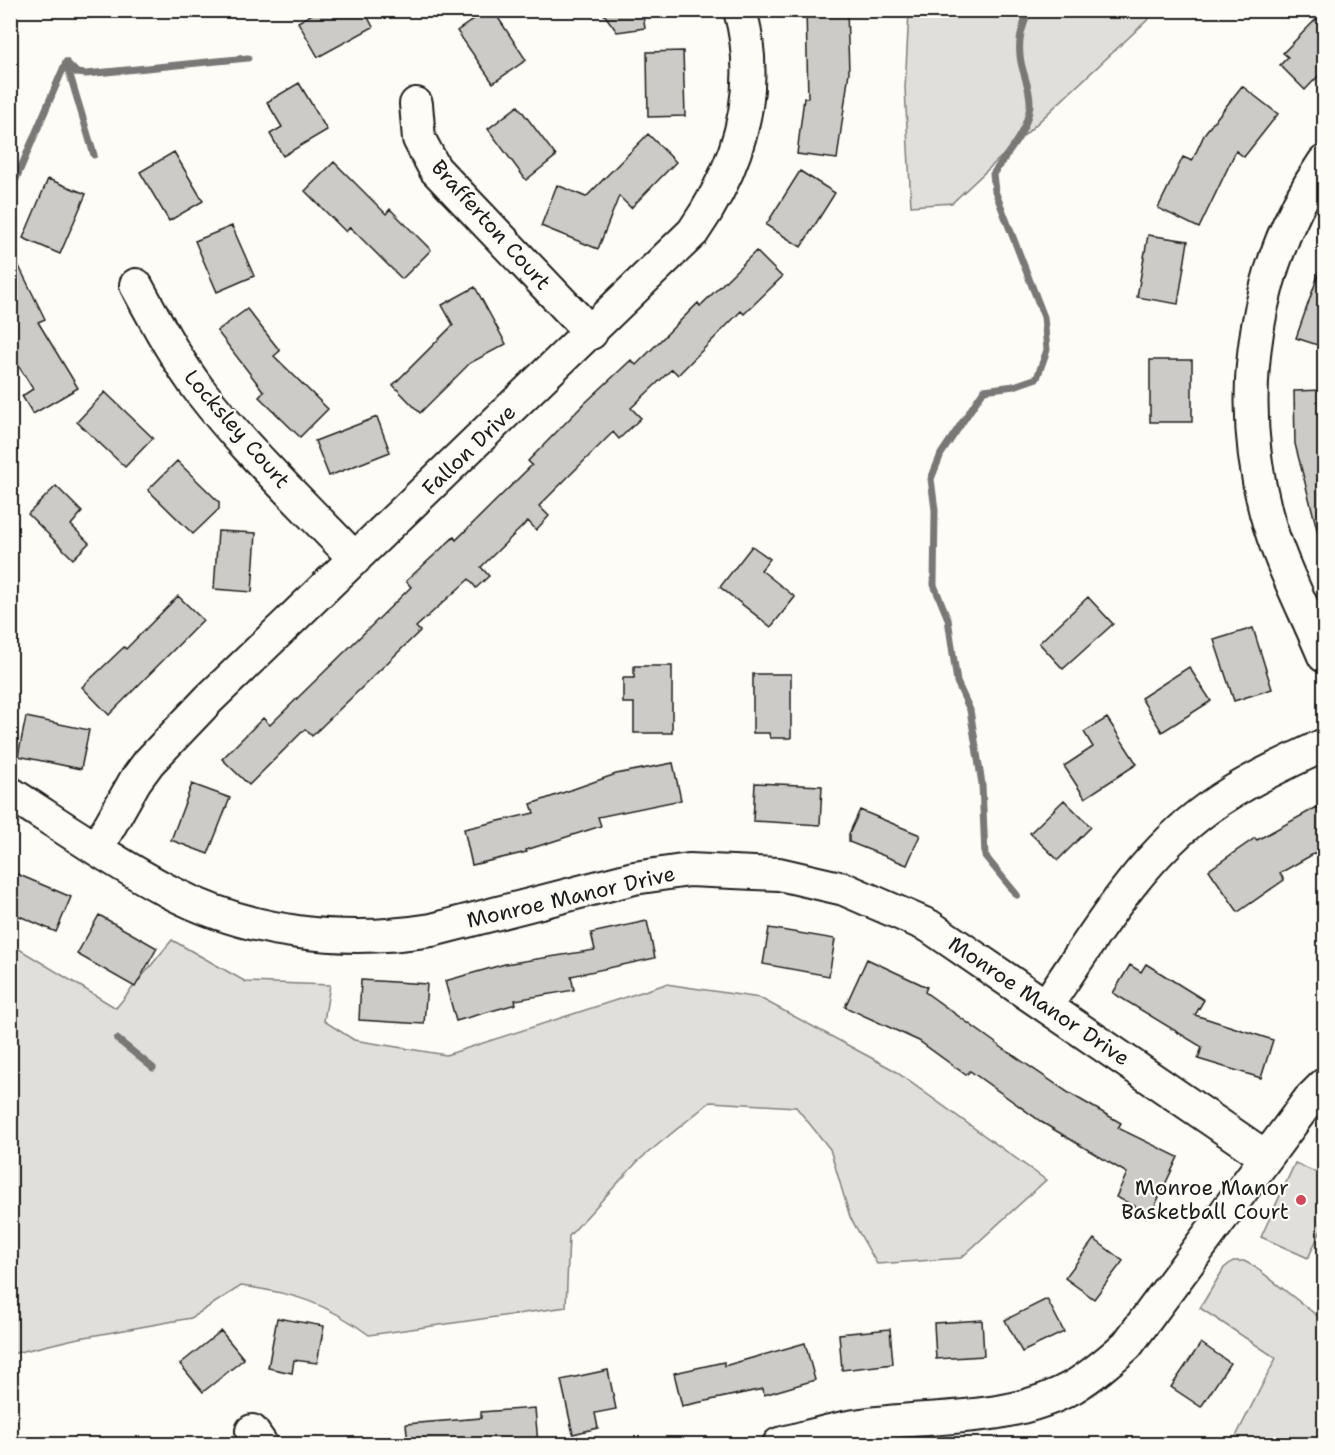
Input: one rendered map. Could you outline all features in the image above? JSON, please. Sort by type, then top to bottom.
[{"type":"street","name":"Fallon Drive","points":[[97,848],[149,762],[209,699],[591,333],[693,232],[726,179],[738,150],[749,92],[746,33],[740,10]]},
{"type":"street","name":"Brafferton Court","points":[[416,104],[419,138],[435,170],[591,333]]},
{"type":"street","points":[[1324,162],[1301,199],[1276,256],[1256,335],[1251,396],[1254,456],[1267,515],[1324,656]]},
{"type":"street","name":"Locksley Court","points":[[136,285],[176,357],[200,391],[241,439],[355,559]]},
{"type":"street","points":[[1046,1006],[1130,884],[1174,837],[1207,809],[1260,775],[1324,745]]},
{"type":"street","name":"Monroe Manor Drive","points":[[10,794],[171,893],[225,915],[282,930],[341,937],[402,935],[432,930],[634,878],[699,870],[779,874],[844,889],[909,915],[929,926],[1266,1157]]},
{"type":"street","points":[[779,1444],[855,1425],[1001,1411],[1038,1402],[1072,1388],[1102,1368],[1127,1345],[1309,1100],[1324,1085]]},
{"type":"shaded area","points":[[909,10],[1157,11],[952,203],[911,206],[905,88]]},
{"type":"shaded area","points":[[172,940],[246,982],[330,985],[324,1021],[354,1040],[446,1055],[666,984],[760,998],[892,1069],[1046,1180],[961,1258],[877,1264],[850,1217],[830,1149],[796,1107],[710,1102],[638,1161],[569,1236],[566,1307],[369,1335],[324,1307],[309,1301],[277,1292],[241,1286],[191,1318],[74,1339],[11,1354],[11,944],[116,1008]]},
{"type":"shaded area","name":"Monroe Manor Basketball Court","points":[[1295,1163],[1324,1176],[1324,1224],[1308,1258],[1261,1237]]},
{"type":"shaded area","points":[[1233,1261],[1244,1261],[1255,1267],[1324,1321],[1324,1444],[1232,1444],[1276,1358],[1200,1308],[1224,1268]]},
{"type":"building","points":[[319,10],[364,10],[373,27],[318,57],[298,22]]},
{"type":"building","points":[[487,10],[493,10],[526,60],[493,83],[457,31]]},
{"type":"building","points":[[601,10],[642,10],[645,28],[617,32]]},
{"type":"building","points":[[806,10],[847,10],[849,72],[837,159],[797,154],[804,98],[808,98]]},
{"type":"building","points":[[1324,11],[1324,70],[1305,90],[1280,65],[1288,57],[1283,53]]},
{"type":"building","points":[[683,51],[685,116],[648,117],[647,52]]},
{"type":"building","points":[[299,83],[327,130],[283,156],[270,134],[282,127],[267,102]]},
{"type":"building","points":[[1242,86],[1278,114],[1244,157],[1236,151],[1199,228],[1158,208],[1183,157],[1192,161],[1205,133]]},
{"type":"building","points":[[518,106],[556,156],[526,180],[488,129]]},
{"type":"building","points":[[648,134],[676,162],[631,208],[619,196],[598,249],[541,226],[557,185],[586,197]]},
{"type":"building","points":[[174,152],[203,201],[169,221],[140,172]]},
{"type":"building","points":[[334,162],[386,214],[390,209],[431,250],[402,279],[350,227],[346,232],[305,191]]},
{"type":"building","points":[[800,171],[835,193],[801,247],[766,225]]},
{"type":"building","points":[[48,179],[86,194],[60,254],[23,238]]},
{"type":"building","points":[[232,226],[254,276],[217,292],[195,241]]},
{"type":"building","points":[[1148,235],[1188,241],[1178,304],[1137,297]]},
{"type":"building","points":[[10,248],[45,319],[38,322],[78,388],[33,414],[22,396],[33,389],[10,352]]},
{"type":"building","points":[[756,251],[782,277],[744,314],[741,311],[678,375],[672,369],[631,408],[641,418],[619,439],[613,432],[539,506],[549,516],[536,530],[528,521],[481,567],[489,576],[476,588],[469,579],[416,627],[420,631],[312,736],[305,729],[249,785],[222,759],[263,718],[270,725],[411,587],[406,581],[454,537],[456,540],[532,465],[528,461],[585,403],[631,360],[636,365],[698,303],[700,306]]},
{"type":"building","points":[[1322,264],[1324,265],[1324,347],[1296,338]]},
{"type":"building","points":[[475,287],[506,344],[470,363],[420,413],[393,385],[453,325],[442,305]]},
{"type":"building","points":[[247,309],[280,351],[274,356],[328,409],[300,437],[259,397],[264,392],[217,331]]},
{"type":"building","points":[[1150,360],[1192,360],[1192,422],[1150,422]]},
{"type":"building","points":[[1324,390],[1324,533],[1318,533],[1295,444],[1294,391]]},
{"type":"building","points":[[105,392],[153,438],[125,467],[77,422]]},
{"type":"building","points":[[377,417],[390,452],[329,476],[315,441]]},
{"type":"building","points":[[177,461],[219,502],[219,509],[193,534],[148,490]]},
{"type":"building","points":[[56,486],[82,512],[71,525],[89,543],[73,559],[28,514]]},
{"type":"building","points":[[218,531],[256,533],[252,592],[214,589]]},
{"type":"building","points":[[752,546],[770,559],[761,570],[795,597],[771,627],[720,587]]},
{"type":"building","points":[[178,596],[203,620],[109,715],[82,687],[124,647],[126,649]]},
{"type":"building","points":[[1088,597],[1113,624],[1063,669],[1039,643]]},
{"type":"building","points":[[1253,628],[1272,689],[1234,701],[1214,640]]},
{"type":"building","points":[[634,666],[672,666],[672,733],[634,733],[634,703],[623,703],[623,678],[634,678]]},
{"type":"building","points":[[1189,667],[1211,701],[1162,732],[1141,698]]},
{"type":"building","points":[[753,674],[791,674],[791,738],[770,738],[769,733],[753,733]]},
{"type":"building","points":[[26,717],[89,730],[81,769],[18,756]]},
{"type":"building","points":[[1107,718],[1137,764],[1085,798],[1064,766],[1093,747],[1084,732]]},
{"type":"building","points":[[673,763],[681,800],[598,817],[601,826],[526,850],[527,852],[472,865],[464,829],[534,813],[531,804],[616,774]]},
{"type":"building","points":[[755,783],[822,786],[820,825],[753,821]]},
{"type":"building","points":[[192,784],[230,798],[208,854],[171,840]]},
{"type":"building","points":[[1064,800],[1091,827],[1058,860],[1030,833]]},
{"type":"building","points":[[1317,807],[1324,820],[1324,848],[1280,873],[1284,880],[1238,912],[1209,870],[1255,838],[1257,840]]},
{"type":"building","points":[[860,810],[920,835],[907,865],[849,842],[849,834]]},
{"type":"building","points":[[10,871],[71,897],[56,932],[10,912]]},
{"type":"building","points":[[99,915],[157,948],[135,987],[77,954]]},
{"type":"building","points":[[647,921],[655,958],[571,976],[574,990],[515,1000],[516,1004],[456,1021],[445,981],[505,964],[595,950],[591,933]]},
{"type":"building","points":[[769,928],[835,939],[829,976],[763,964]]},
{"type":"building","points":[[867,959],[927,987],[925,992],[1004,1049],[1069,1093],[1121,1123],[1118,1128],[1178,1157],[1151,1214],[1116,1197],[1127,1173],[1043,1123],[970,1071],[966,1075],[919,1041],[845,1007]]},
{"type":"building","points":[[1146,964],[1204,1000],[1195,1015],[1273,1040],[1261,1078],[1198,1059],[1202,1047],[1113,993],[1130,965],[1141,972]]},
{"type":"building","points":[[361,980],[427,984],[424,1024],[359,1020]]},
{"type":"building","points":[[1094,1239],[1123,1261],[1094,1299],[1065,1278]]},
{"type":"building","points":[[1047,1299],[1064,1332],[1022,1352],[1005,1320]]},
{"type":"building","points":[[277,1318],[324,1326],[317,1363],[294,1360],[292,1373],[268,1368]]},
{"type":"building","points":[[982,1320],[984,1356],[936,1359],[934,1323]]},
{"type":"building","points":[[890,1329],[893,1364],[842,1370],[839,1334]]},
{"type":"building","points":[[221,1331],[244,1359],[203,1392],[180,1364]]},
{"type":"building","points":[[805,1343],[815,1380],[764,1395],[763,1389],[682,1406],[674,1373],[724,1362],[724,1366]]},
{"type":"building","points":[[1201,1343],[1230,1363],[1201,1407],[1171,1387]]},
{"type":"building","points":[[608,1370],[616,1409],[595,1413],[598,1428],[573,1434],[561,1380]]},
{"type":"building","points":[[535,1408],[538,1444],[408,1444],[406,1424],[481,1418],[481,1412]]},
{"type":"waterway","points":[[90,15],[94,10]]},
{"type":"waterway","points":[[1017,895],[985,856],[982,784],[970,710],[957,682],[948,619],[934,585],[935,510],[931,479],[941,454],[984,390],[1014,386],[1037,378],[1047,350],[1044,317],[995,191],[993,174],[1016,142],[1028,115],[1030,98],[1021,61],[1020,43],[1029,10]]},
{"type":"waterway","points":[[66,62],[77,73],[86,74],[248,58]]},
{"type":"waterway","points":[[10,193],[66,62]]},
{"type":"waterway","points":[[67,65],[94,155]]},
{"type":"waterway","points":[[117,1039],[153,1068]]},
{"type":"place","name":"Monroe Manor Basketball Court","points":[[1301,1200]]}]
